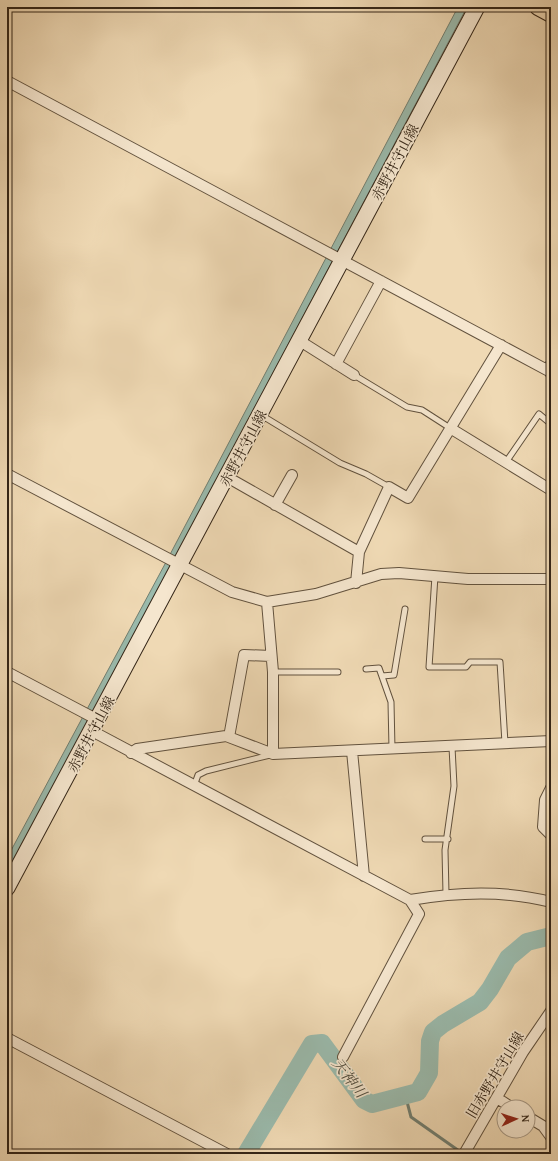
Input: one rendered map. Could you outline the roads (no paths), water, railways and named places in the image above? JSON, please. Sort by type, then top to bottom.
[{"type":"main road","name":"赤野井守山線","points":[[7,888],[477,7]]},
{"type":"main road","points":[[538,7],[551,14]]},
{"type":"street","points":[[7,82],[550,370]]},
{"type":"street","points":[[336,364],[381,281]]},
{"type":"street","points":[[300,341],[354,375]]},
{"type":"street","points":[[356,584],[358,552],[389,487],[408,498],[501,345]]},
{"type":"street","points":[[450,428],[551,490]]},
{"type":"street","points":[[7,474],[232,592],[267,602],[316,594],[356,584],[381,574],[400,573],[475,579],[551,579]]},
{"type":"street","points":[[275,505],[292,475]]},
{"type":"street","points":[[227,477],[358,552]]},
{"type":"street","points":[[267,602],[273,672],[273,754]]},
{"type":"street","points":[[229,737],[244,655],[272,656]]},
{"type":"street","points":[[7,672],[95,725],[131,753],[410,900],[419,914],[343,1057]]},
{"type":"street","points":[[131,753],[137,749],[189,740],[226,736],[273,754],[452,747],[551,741]]},
{"type":"street","points":[[352,751],[364,876]]},
{"type":"street","points":[[551,788],[546,800],[543,827],[551,835]]},
{"type":"street","points":[[410,900],[446,894],[491,893],[517,895],[551,902]]},
{"type":"street","name":"旧赤野井守山線","points":[[464,1154],[523,1052],[548,1022],[551,1011]]},
{"type":"street","points":[[7,1038],[227,1154]]},
{"type":"street","points":[[536,1122],[543,1126],[551,1137]]},
{"type":"lane","points":[[354,375],[407,407],[422,410],[450,428]]},
{"type":"lane","points":[[506,462],[539,414],[551,424]]},
{"type":"lane","points":[[260,415],[340,463],[366,474],[389,487]]},
{"type":"lane","points":[[436,576],[429,667],[466,667],[470,662],[500,662],[504,743]]},
{"type":"lane","points":[[382,676],[394,675],[404,609]]},
{"type":"lane","points":[[366,669],[379,668],[391,702],[392,749]]},
{"type":"lane","points":[[273,672],[338,672]]},
{"type":"lane","points":[[446,894],[445,850],[448,839],[454,786],[452,747]]},
{"type":"lane","points":[[194,786],[198,775],[206,771],[273,754]]},
{"type":"lane","points":[[425,839],[448,839]]},
{"type":"waterway","name":"天神川","points":[[246,1154],[312,1044],[322,1043],[364,1100],[372,1104],[418,1092],[429,1073],[430,1041],[433,1032],[443,1024],[480,1002],[490,989],[508,958],[527,942],[551,936]]},
{"type":"waterway","points":[[405,1094],[411,1117],[462,1153]]}]
